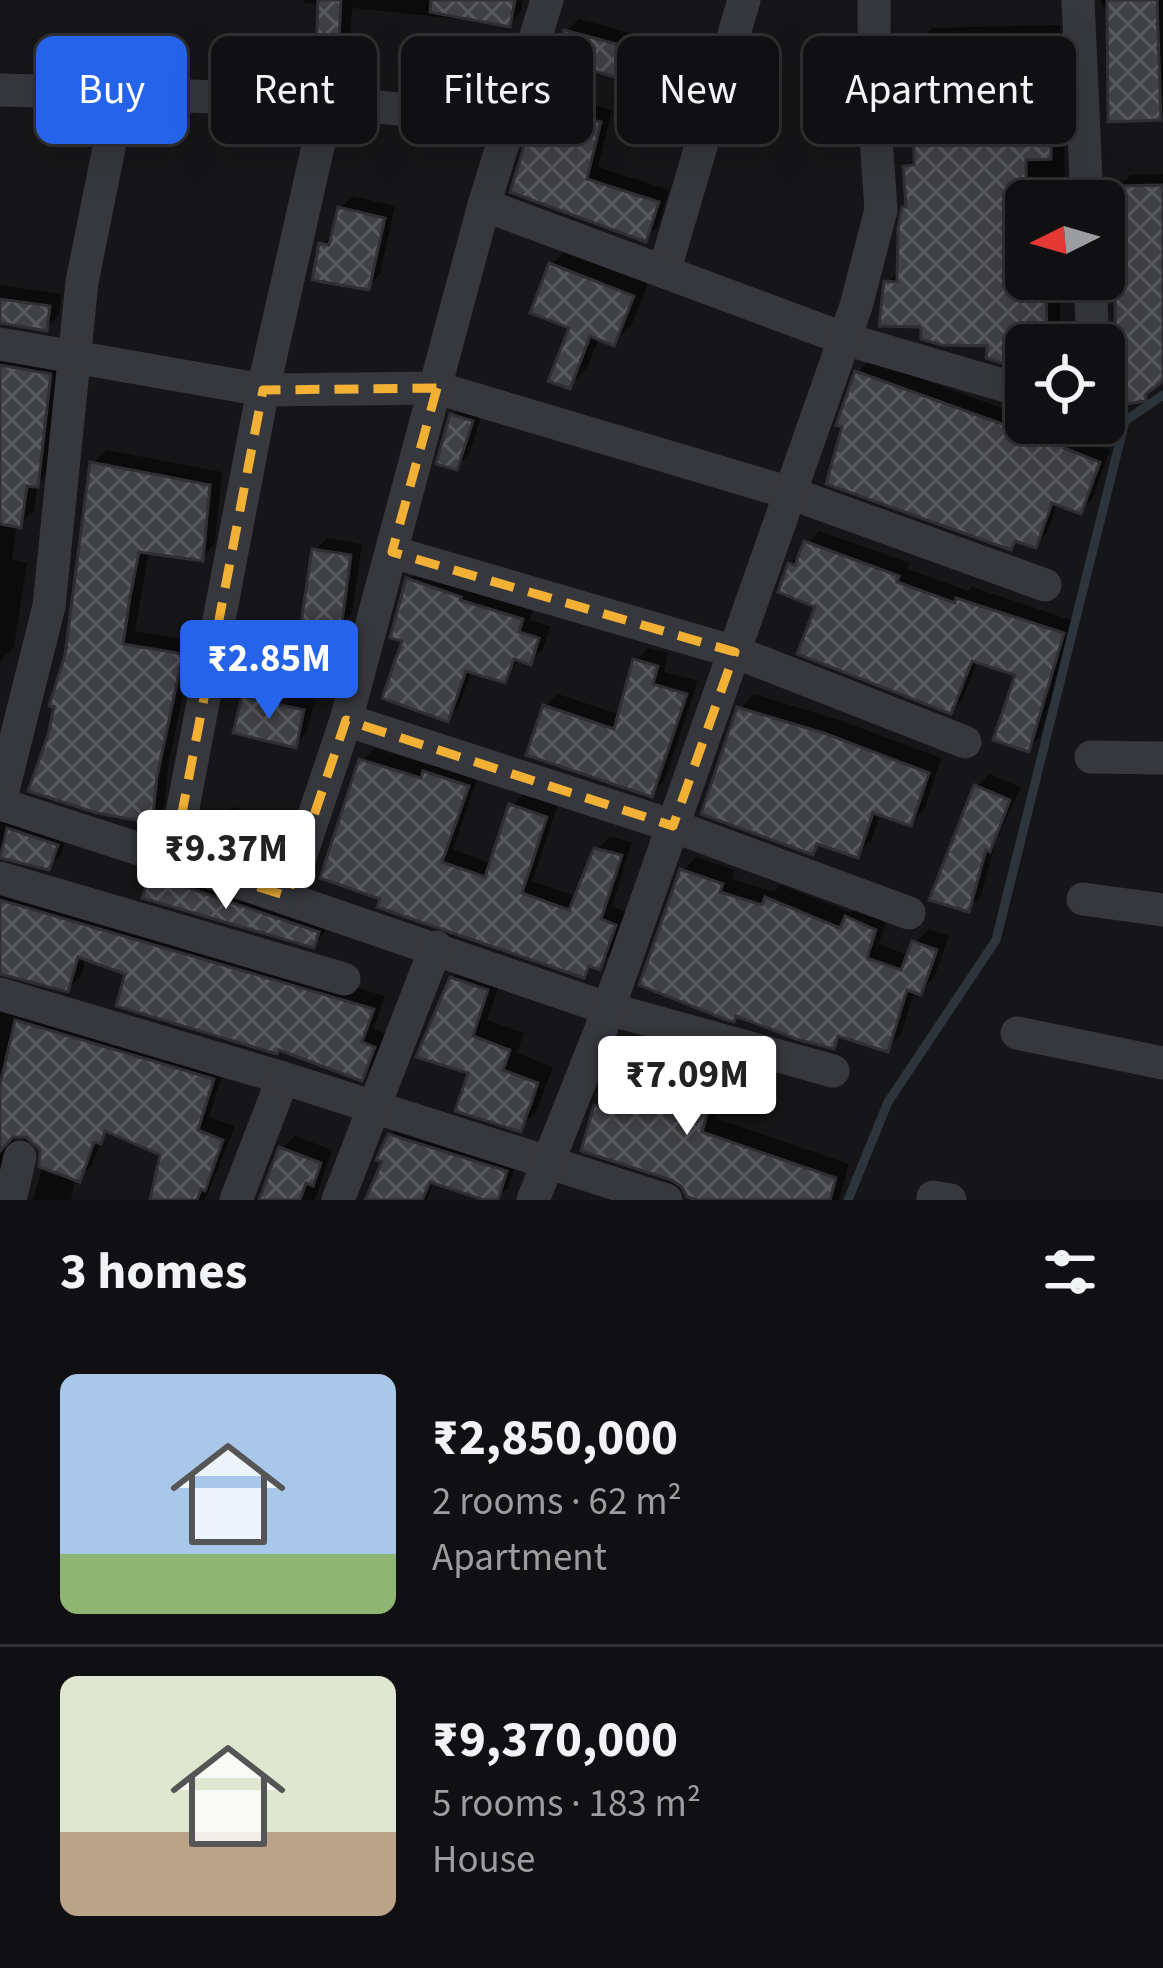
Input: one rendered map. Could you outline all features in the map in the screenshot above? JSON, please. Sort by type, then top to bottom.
[{"type":"street","points":[[537,36],[548,0]]},
{"type":"street","points":[[664,272],[744,0]]},
{"type":"street","points":[[533,1200],[609,1009],[845,339],[880,210],[874,0]]},
{"type":"street","points":[[1078,0],[1086,180]]},
{"type":"street","points":[[0,90],[36,91]]},
{"type":"street","points":[[111,144],[82,283],[49,606],[0,803],[287,896],[609,1009],[832,1072]]},
{"type":"street","points":[[173,860],[263,390],[319,144]]},
{"type":"street","points":[[287,896],[346,720],[503,144]]},
{"type":"street","points":[[484,205],[845,339],[1005,386]]},
{"type":"street","points":[[0,344],[263,390],[437,388],[790,493],[1045,585]]},
{"type":"street","points":[[392,552],[735,652],[964,742]]},
{"type":"street","points":[[346,720],[673,826],[910,913]]},
{"type":"street","points":[[1091,757],[1163,758]]},
{"type":"street","points":[[0,878],[344,979]]},
{"type":"street","points":[[1083,899],[1163,910]]},
{"type":"street","points":[[338,1200],[436,947]]},
{"type":"street","points":[[0,994],[549,1160],[666,1200]]},
{"type":"street","points":[[1017,1033],[1163,1063]]},
{"type":"street","points":[[236,1200],[283,1078]]},
{"type":"street","points":[[10,1200],[20,1157]]},
{"type":"highlighted area","points":[[437,388],[392,552],[735,652],[673,826],[346,720],[287,896],[173,860],[263,390]]},
{"type":"building","points":[[318,0],[341,0],[339,36],[317,36]]},
{"type":"building","points":[[431,0],[515,0],[510,27],[430,12]]},
{"type":"building","points":[[1107,0],[1157,0],[1161,120],[1108,122]]},
{"type":"building","points":[[593,38],[617,44],[617,78],[593,70]]},
{"type":"building","points":[[593,120],[601,122],[587,179],[659,202],[646,242],[510,192],[525,144],[593,144]]},
{"type":"building","points":[[914,144],[1051,144],[1051,159],[1026,160],[1026,180],[1005,180],[1005,300],[1046,300],[1047,324],[1005,324],[1005,364],[986,358],[987,346],[941,345],[921,339],[921,327],[879,326],[884,281],[897,282],[898,228],[902,207],[906,207],[903,166],[914,165]]},
{"type":"building","points":[[1163,185],[1163,381],[1146,394],[1146,401],[1125,405],[1125,324],[1115,324],[1115,300],[1125,300],[1125,186]]},
{"type":"building","points":[[338,207],[385,218],[369,290],[312,280],[319,243],[329,245]]},
{"type":"building","points":[[549,263],[634,296],[614,346],[590,336],[570,389],[548,381],[569,328],[530,313]]},
{"type":"building","points":[[0,299],[50,306],[47,331],[0,323]]},
{"type":"building","points":[[0,365],[51,374],[38,487],[27,486],[21,528],[0,524]]},
{"type":"building","points":[[855,371],[1005,425],[1005,444],[1065,444],[1064,448],[1100,462],[1081,514],[1052,503],[1036,548],[1015,541],[1011,550],[826,484],[842,427],[836,425]]},
{"type":"building","points":[[450,414],[473,421],[457,470],[436,464]]},
{"type":"building","points":[[90,462],[210,485],[203,561],[139,552],[130,597],[123,644],[183,654],[152,823],[97,813],[28,791],[48,735],[54,707],[49,706],[65,655]]},
{"type":"building","points":[[804,541],[899,576],[897,582],[955,603],[956,598],[1064,633],[1029,752],[993,740],[1015,675],[972,661],[951,714],[797,654],[815,607],[778,592],[788,563],[795,565]]},
{"type":"building","points":[[312,549],[351,555],[341,629],[301,623]]},
{"type":"building","points":[[406,578],[523,619],[519,632],[539,638],[531,665],[514,659],[505,683],[466,671],[448,722],[382,698],[402,641],[390,638]]},
{"type":"building","points":[[633,659],[658,666],[653,684],[687,694],[652,797],[526,755],[543,705],[614,729]]},
{"type":"building","points":[[242,696],[304,710],[296,748],[233,733]]},
{"type":"building","points":[[737,707],[824,733],[929,773],[911,826],[873,813],[858,858],[817,844],[813,855],[701,814]]},
{"type":"building","points":[[359,759],[421,778],[423,771],[469,786],[442,862],[485,877],[509,804],[547,817],[522,893],[569,910],[594,848],[622,855],[601,919],[616,925],[600,970],[589,966],[584,978],[377,907],[380,899],[320,878]]},
{"type":"building","points":[[974,785],[1010,800],[990,852],[986,850],[969,912],[929,900]]},
{"type":"building","points":[[217,818],[273,836],[263,869],[207,849]]},
{"type":"building","points":[[7,828],[58,845],[49,870],[0,858]]},
{"type":"building","points":[[680,869],[723,884],[720,892],[762,905],[765,897],[840,928],[845,916],[876,930],[867,958],[901,970],[912,941],[937,950],[921,995],[907,990],[888,1052],[838,1036],[834,1049],[796,1039],[736,1016],[734,1022],[724,1019],[639,985]]},
{"type":"building","points":[[150,875],[319,932],[314,948],[142,898]]},
{"type":"building","points":[[0,900],[374,1009],[362,1042],[375,1047],[362,1081],[279,1050],[277,1054],[116,1006],[125,974],[78,957],[68,992],[0,974]]},
{"type":"building","points":[[450,977],[488,990],[473,1036],[510,1050],[503,1070],[538,1083],[521,1132],[455,1111],[468,1073],[416,1057]]},
{"type":"building","points":[[15,1020],[214,1079],[198,1130],[223,1140],[205,1191],[201,1189],[197,1200],[150,1200],[160,1155],[105,1131],[101,1144],[94,1142],[80,1182],[39,1167],[40,1150],[26,1137],[13,1137],[0,1151],[0,1085]]},
{"type":"building","points":[[617,1053],[661,1069],[664,1058],[719,1073],[702,1132],[836,1178],[830,1200],[698,1200],[687,1197],[672,1180],[581,1151],[594,1105],[598,1106]]},
{"type":"building","points":[[388,1134],[507,1171],[498,1200],[430,1182],[422,1200],[365,1200]]},
{"type":"building","points":[[279,1147],[321,1163],[313,1186],[306,1183],[300,1200],[259,1200]]},
{"type":"waterway","points":[[848,1200],[888,1102],[996,940],[1125,421],[1163,395]]}]
